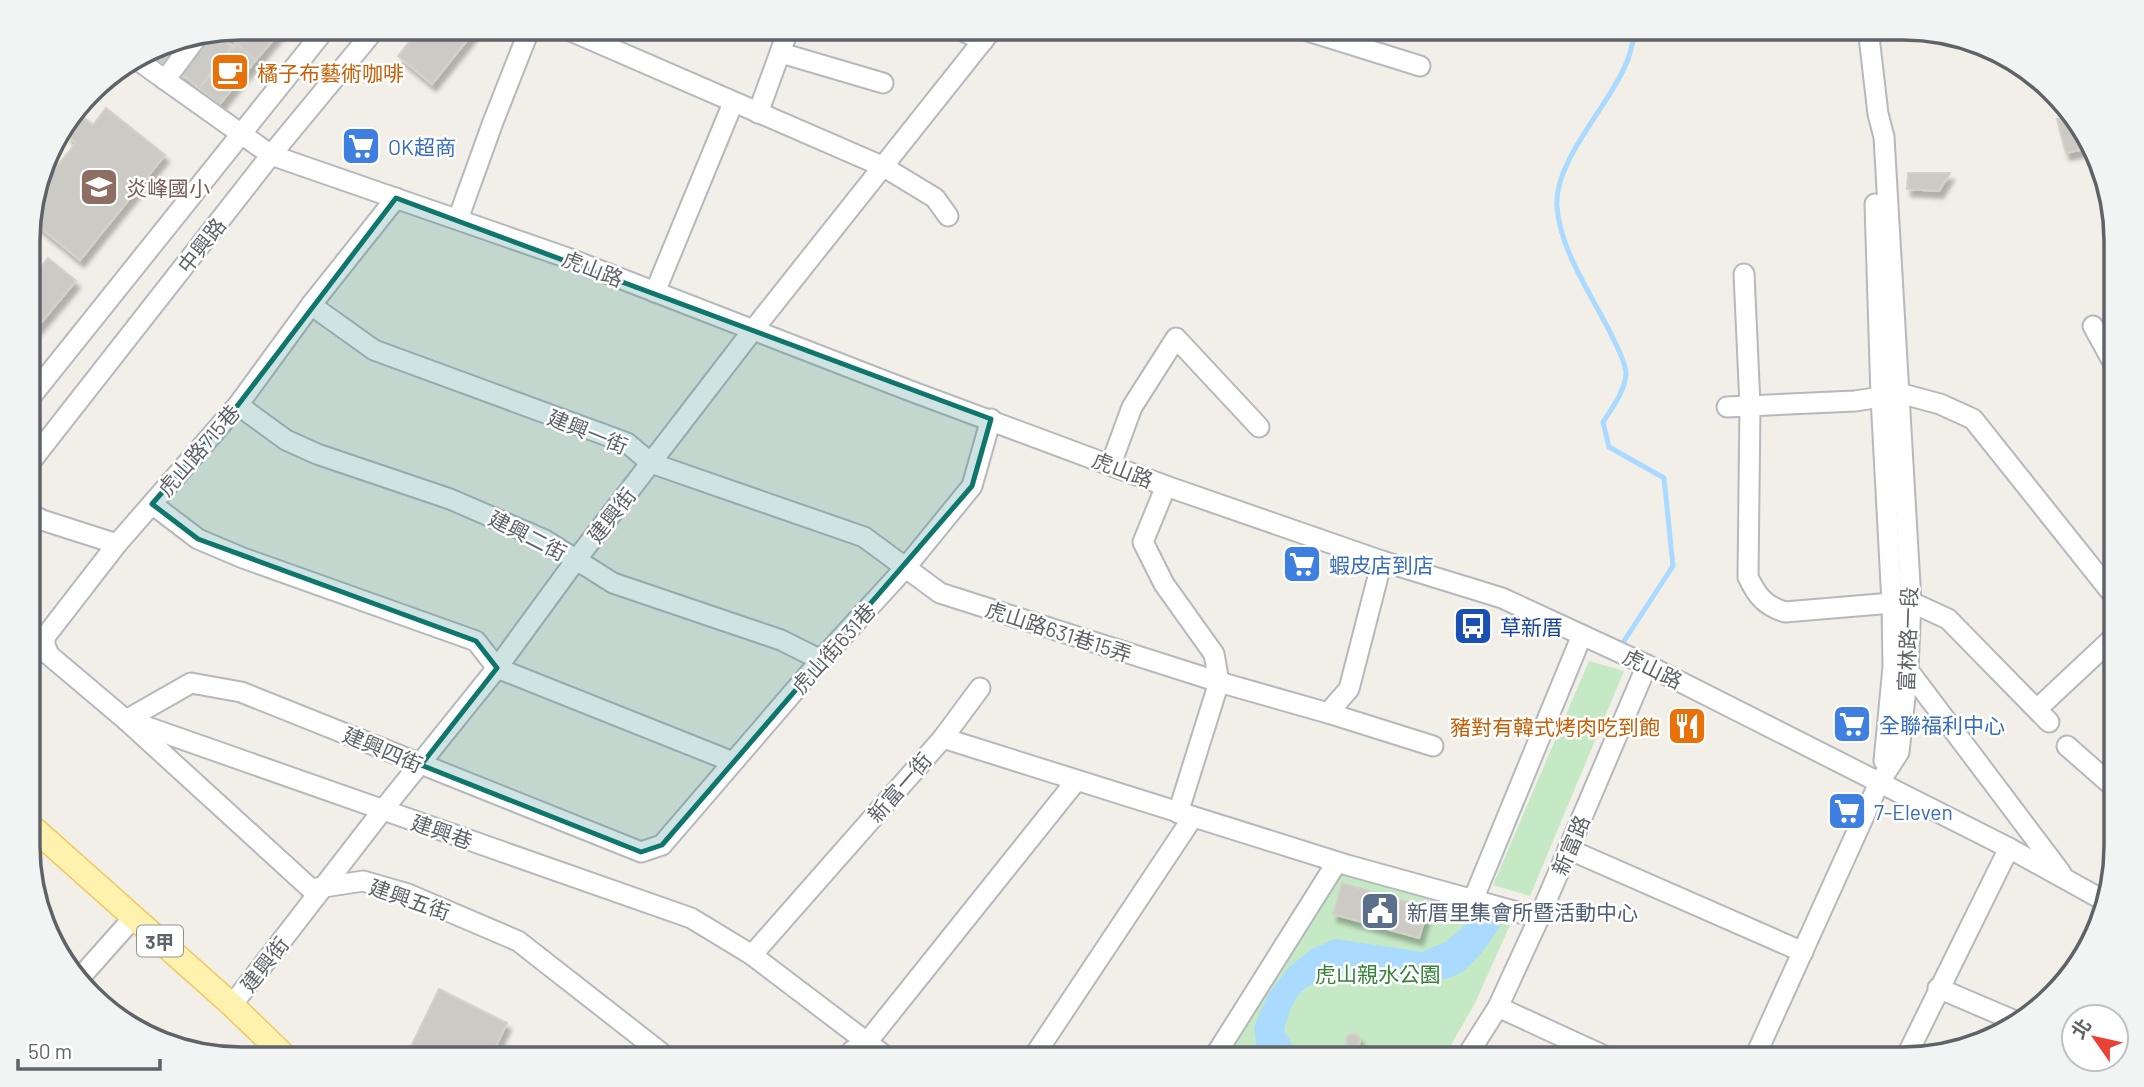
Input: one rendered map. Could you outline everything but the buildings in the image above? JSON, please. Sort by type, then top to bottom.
[{"type":"main road","name":"3甲","points":[[40,834],[276,1047]]},
{"type":"street","name":"中興路","points":[[41,384],[316,40]]},
{"type":"street","name":"中興路","points":[[41,449],[271,155],[366,40]]},
{"type":"street","points":[[458,219],[525,40]]},
{"type":"street","points":[[591,40],[884,167],[935,198],[948,216]]},
{"type":"street","points":[[758,113],[785,40]]},
{"type":"street","name":"建興街","points":[[232,1005],[497,668],[576,560],[753,330],[983,40]]},
{"type":"street","points":[[1337,40],[1420,66]]},
{"type":"street","name":"富林路一段","points":[[1869,40],[1878,114],[1884,137],[1890,395],[1908,670],[1899,752],[1879,783]]},
{"type":"street","points":[[165,80],[190,47]]},
{"type":"street","points":[[781,53],[883,83]]},
{"type":"street","name":"虎山路","points":[[145,65],[271,155],[458,219],[1166,486],[1382,561],[1502,598],[1647,665],[2009,848],[2097,896]]},
{"type":"street","points":[[655,292],[733,103]]},
{"type":"street","name":"虎山路715巷","points":[[126,720],[49,655],[45,645],[46,637],[117,544],[238,405],[311,304],[396,198]]},
{"type":"street","points":[[1744,274],[1750,405],[1748,577],[1756,594],[1770,607],[1786,612],[1902,602],[1948,619],[2043,715],[2104,648]]},
{"type":"street","name":"建興一街","points":[[311,304],[374,350],[627,443],[651,463],[864,537],[906,567]]},
{"type":"street","points":[[2093,326],[2104,346]]},
{"type":"street","points":[[1111,464],[1132,407],[1176,338],[1259,426]]},
{"type":"street","points":[[1727,407],[1855,401],[1890,395],[1940,404],[1973,419],[2104,583]]},
{"type":"street","name":"建興二街","points":[[238,405],[286,440],[317,454],[450,499],[545,540],[613,583],[781,640],[821,660]]},
{"type":"street","name":"虎山街631巷","points":[[641,852],[662,845],[821,660],[906,567],[972,486],[991,419]]},
{"type":"street","points":[[1040,1047],[1186,815],[1219,682],[1214,653],[1164,584],[1143,542],[1166,486]]},
{"type":"street","points":[[152,504],[198,539],[209,544],[476,641],[497,668],[733,762]]},
{"type":"street","points":[[41,519],[117,544]]},
{"type":"street","points":[[1328,713],[1349,689],[1382,561]]},
{"type":"street","name":"虎山路631巷15弄","points":[[906,567],[940,593],[1219,682],[1433,746]]},
{"type":"street","name":"富林路一段","points":[[1879,783],[1886,752],[1902,602]]},
{"type":"street","points":[[1473,900],[1582,635]]},
{"type":"street","name":"新富路","points":[[1473,1046],[1498,1007],[1539,918],[1647,665]]},
{"type":"street","points":[[1908,670],[2065,878]]},
{"type":"street","name":"建興四街","points":[[126,720],[191,683],[241,692],[641,852]]},
{"type":"street","points":[[943,738],[980,688]]},
{"type":"street","points":[[126,720],[311,889],[323,888]]},
{"type":"street","name":"建興巷","points":[[126,720],[691,918],[752,954]]},
{"type":"street","name":"新富一街","points":[[752,954],[943,738],[1337,862],[1539,918]]},
{"type":"street","points":[[2067,746],[2104,778]]},
{"type":"street","points":[[859,1047],[867,1041],[1076,781]]},
{"type":"street","points":[[1760,1046],[1879,783]]},
{"type":"street","points":[[1911,1046],[2009,848]]},
{"type":"street","points":[[1568,849],[1803,952]]},
{"type":"street","points":[[1221,1046],[1337,862]]},
{"type":"street","name":"建興五街","points":[[323,888],[363,881],[408,894],[518,941],[653,1047]]},
{"type":"street","points":[[85,972],[134,917]]},
{"type":"street","points":[[752,954],[874,1047]]},
{"type":"street","points":[[1938,988],[2007,1017]]},
{"type":"street","points":[[1498,1007],[1583,1046]]},
{"type":"highlighted area","points":[[396,198],[991,419],[972,486],[662,845],[641,852],[421,765],[497,668],[476,641],[198,539],[152,504],[238,405]]},
{"type":"green space","points":[[1589,661],[1624,671],[1530,896],[1493,885]]},
{"type":"green space","name":"虎山親水公園","points":[[1341,872],[1510,925],[1475,1003],[1450,1046],[1229,1046]]},
{"type":"water","points":[[1470,921],[1501,926],[1471,964],[1448,978],[1414,980],[1355,977],[1320,981],[1301,992],[1292,1007],[1284,1030],[1293,1046],[1256,1046],[1254,1027],[1268,995],[1289,967],[1312,949],[1335,939],[1422,952],[1447,941]]},
{"type":"waterway","points":[[1624,641],[1673,566],[1664,478],[1609,447],[1603,422],[1621,393],[1626,369],[1611,334],[1570,256],[1559,223],[1557,207],[1558,190],[1564,172],[1618,80],[1633,40]]},
{"type":"waterway","points":[[1486,930],[1501,915]]},
{"type":"place","name":"橘子布藝術咖啡","points":[[230,72]]},
{"type":"place","name":"OK超商","points":[[361,146]]},
{"type":"place","name":"炎峰國小","points":[[99,187]]},
{"type":"place","name":"蝦皮店到店","points":[[1302,564]]},
{"type":"place","name":"草新厝","points":[[1473,626]]},
{"type":"place","name":"全聯福利中心","points":[[1852,724]]},
{"type":"place","name":"豬對有韓式烤肉吃到飽","points":[[1687,726]]},
{"type":"place","name":"7-Eleven","points":[[1847,811]]},
{"type":"place","name":"新厝里集會所暨活動中心","points":[[1380,911]]}]
